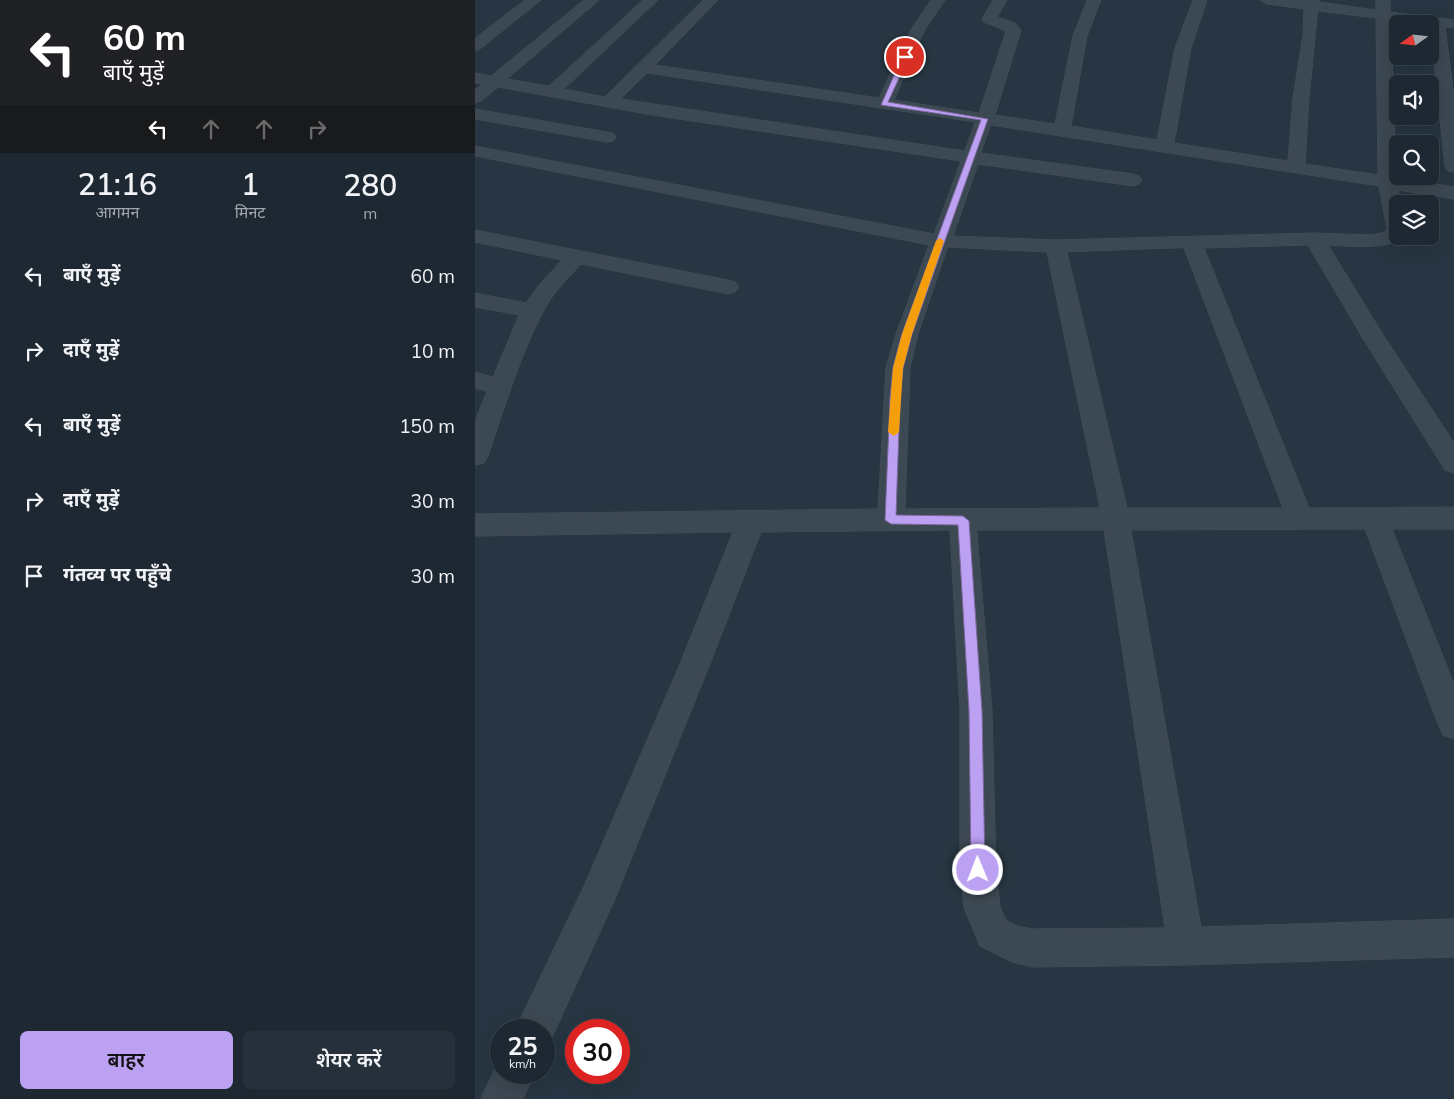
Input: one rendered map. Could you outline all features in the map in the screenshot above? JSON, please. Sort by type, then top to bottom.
[{"type":"street","points":[[475,46],[534,0]]},
{"type":"street","points":[[475,98],[592,0]]},
{"type":"street","points":[[553,91],[651,0]]},
{"type":"street","points":[[609,102],[711,0]]},
{"type":"street","points":[[884,104],[917,30],[938,0]]},
{"type":"street","points":[[891,520],[895,400],[898,368],[907,334],[985,119],[1014,30],[1010,26],[989,19],[999,0]]},
{"type":"street","points":[[1062,130],[1080,36],[1095,0]]},
{"type":"street","points":[[1164,148],[1183,48],[1200,0]]},
{"type":"street","points":[[1267,0],[1384,7],[1412,15]]},
{"type":"street","points":[[1296,169],[1301,98],[1312,3]]},
{"type":"street","points":[[475,151],[940,241],[1056,246],[1314,239],[1372,241],[1392,236],[1397,230],[1387,182],[1384,7]]},
{"type":"street","points":[[1439,22],[1454,24]]},
{"type":"street","points":[[1439,39],[1454,167]]},
{"type":"street","points":[[644,68],[737,80],[1062,130],[1164,148],[1454,193]]},
{"type":"street","points":[[475,78],[609,102],[970,159],[1133,180]]},
{"type":"street","points":[[707,118],[737,80]]},
{"type":"street","points":[[475,114],[607,137]]},
{"type":"street","points":[[475,236],[728,287]]},
{"type":"street","points":[[1314,239],[1373,337],[1454,463]]},
{"type":"street","points":[[1192,243],[1300,518]]},
{"type":"street","points":[[1056,246],[1116,519],[1186,946]]},
{"type":"street","points":[[475,456],[500,386],[532,311],[546,290],[577,257]]},
{"type":"street","points":[[475,300],[532,311]]},
{"type":"street","points":[[475,380],[500,386]]},
{"type":"street","points":[[1374,517],[1454,724]]},
{"type":"street","points":[[476,527],[891,520],[1454,518]]},
{"type":"street","points":[[963,521],[976,711],[978,870],[982,908],[993,933],[1012,943],[1033,948],[1186,946],[1454,938]]},
{"type":"street","points":[[540,1019],[597,899],[676,710],[751,522]]},
{"type":"street","points":[[502,1099],[509,1084]]},
{"type":"slow traffic","points":[[894,432],[898,368],[907,334],[940,241]]},
{"type":"route","points":[[905,57],[884,104],[985,119],[907,334],[898,368],[895,400],[891,520],[963,521],[976,711],[978,870]]}]
